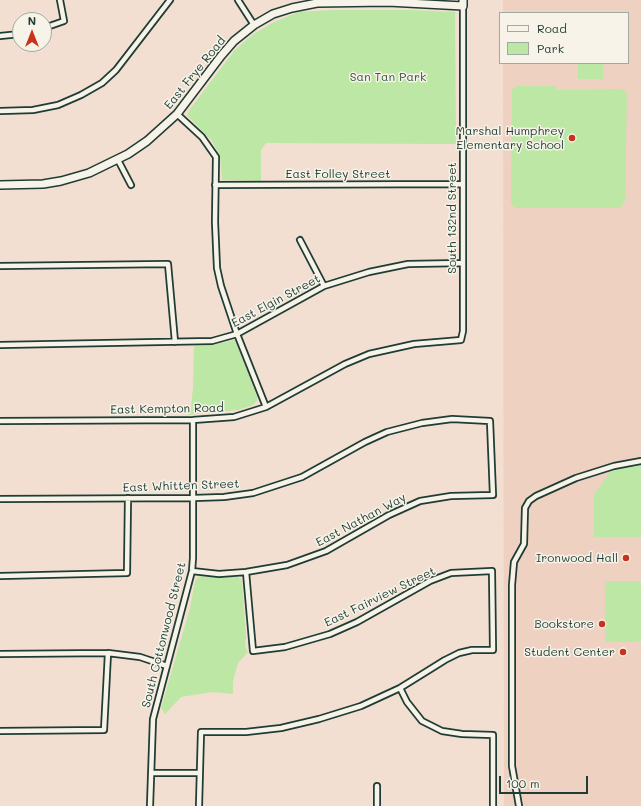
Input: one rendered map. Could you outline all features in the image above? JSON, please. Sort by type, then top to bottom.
[{"type":"street","points":[[52,25],[64,21],[60,0]]},
{"type":"street","points":[[162,0],[166,4]]},
{"type":"street","points":[[0,111],[33,110],[58,105],[81,95],[102,83],[116,70],[170,0]]},
{"type":"street","points":[[238,0],[254,25]]},
{"type":"street","name":"East Frye Road","points":[[0,186],[43,184],[61,181],[89,172],[118,160],[147,141],[177,114],[227,48],[254,25],[267,17],[282,11],[317,1],[463,3]]},
{"type":"street","name":"South 132nd Street","points":[[462,340],[463,3]]},
{"type":"street","points":[[0,36],[12,35]]},
{"type":"street","points":[[177,114],[202,137],[216,157],[215,185],[217,268],[220,286],[266,408]]},
{"type":"street","points":[[118,160],[130,185]]},
{"type":"street","name":"East Folley Street","points":[[215,185],[462,184]]},
{"type":"street","points":[[300,240],[324,286]]},
{"type":"street","name":"East Elgin Street","points":[[0,345],[212,341],[237,334],[324,286],[369,272],[408,264],[463,263]]},
{"type":"street","points":[[0,266],[168,264],[175,342]]},
{"type":"street","name":"East Kempton Road","points":[[0,421],[193,420],[234,417],[266,408],[345,364],[369,354],[414,344],[462,340]]},
{"type":"street","name":"East Whitten Street","points":[[0,499],[194,498],[224,497],[253,493],[281,486],[302,477],[365,442],[387,432],[422,423],[452,419],[490,421],[493,495]]},
{"type":"street","name":"South Cottonwood Street","points":[[150,806],[153,718],[192,571],[194,498],[193,420]]},
{"type":"street","points":[[519,806],[512,766],[512,585],[514,562],[524,544],[525,508],[529,501],[536,496],[576,478],[614,466],[641,461]]},
{"type":"street","name":"East Nathan Way","points":[[192,571],[219,574],[246,572],[287,565],[326,551],[389,515],[420,501],[451,496],[493,495]]},
{"type":"street","points":[[0,576],[127,573],[128,498]]},
{"type":"street","name":"East Fairview Street","points":[[246,572],[253,651],[285,647],[330,634],[357,622],[430,581],[451,573],[492,571],[493,650],[472,650],[459,653],[400,688]]},
{"type":"street","points":[[0,731],[104,730],[108,653]]},
{"type":"street","points":[[0,654],[108,653],[140,657],[167,666]]},
{"type":"street","points":[[199,806],[201,732],[246,732],[281,728],[319,719],[362,706],[400,688],[407,702],[422,721],[442,731],[462,734],[493,735],[493,806]]},
{"type":"street","points":[[150,773],[199,773]]},
{"type":"street","points":[[377,786],[377,806]]},
{"type":"shaded area","points":[[503,0],[641,0],[641,806],[504,806],[503,64],[629,64],[629,12],[503,12]]},
{"type":"green space","name":"San Tan Park","points":[[331,10],[412,10],[455,12],[456,144],[266,143],[261,150],[261,181],[222,180],[220,156],[212,141],[187,115],[190,109],[234,51],[252,35],[274,22],[299,12]]},
{"type":"green space","points":[[578,64],[603,64],[603,79],[578,79]]},
{"type":"green space","points":[[516,86],[556,86],[557,90],[621,89],[627,93],[625,202],[619,208],[516,208],[511,204],[512,90]]},
{"type":"green space","points":[[235,340],[257,396],[257,401],[253,405],[238,410],[188,415],[191,408],[193,387],[194,346],[212,345]]},
{"type":"green space","points":[[641,462],[641,537],[594,537],[594,495],[614,466]]},
{"type":"green space","points":[[200,576],[238,577],[242,580],[246,637],[245,646],[248,652],[238,663],[233,681],[233,694],[212,692],[181,697],[165,714],[161,708],[190,608],[196,579]]},
{"type":"green space","points":[[605,581],[641,581],[641,642],[605,642]]},
{"type":"place","name":"Marshal Humphrey Elementary School","points":[[572,138]]},
{"type":"place","name":"Ironwood Hall","points":[[626,558]]},
{"type":"place","name":"Bookstore","points":[[602,624]]},
{"type":"place","name":"Student Center","points":[[623,652]]}]
